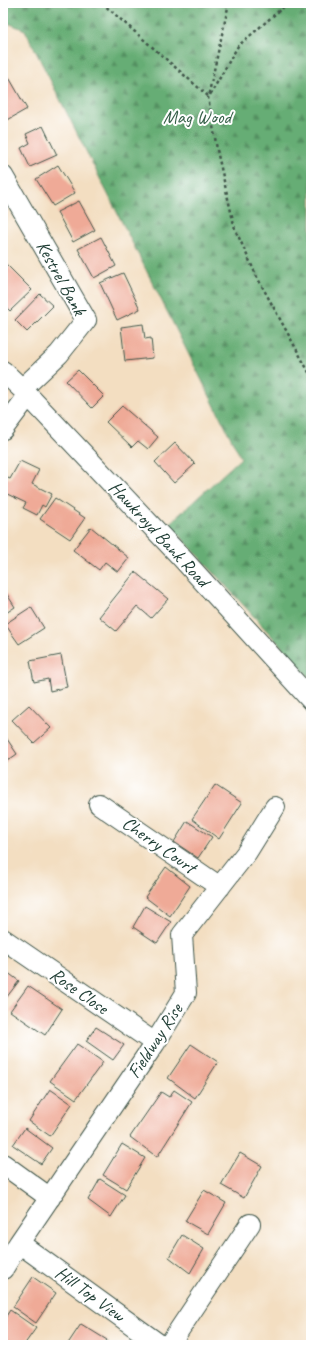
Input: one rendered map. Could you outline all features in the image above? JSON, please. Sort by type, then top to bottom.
[{"type":"street","name":"Kestrel Bank","points":[[3,176],[86,320],[25,393]]},
{"type":"street","name":"Hawkroyd Bank Road","points":[[3,371],[180,556],[311,700]]},
{"type":"street","points":[[3,429],[25,393]]},
{"type":"street","name":"Cherry Court","points":[[99,804],[220,887]]},
{"type":"street","name":"Fieldway Rise","points":[[3,1269],[155,1043],[186,993],[182,935],[247,852],[275,807]]},
{"type":"street","name":"Rose Close","points":[[3,939],[155,1043]]},
{"type":"street","points":[[3,1164],[50,1198]]},
{"type":"street","points":[[169,1345],[250,1224]]},
{"type":"street","name":"Hill Top View","points":[[19,1244],[160,1345]]},
{"type":"path","points":[[102,3],[208,97]]},
{"type":"path","points":[[229,3],[208,97],[218,155],[235,229],[257,277],[311,376]]},
{"type":"path","points":[[208,97],[238,46],[288,3]]},
{"type":"green space","name":"Mag Wood","points":[[3,3],[311,3],[311,679],[169,524],[241,458],[25,30],[3,21]]},
{"type":"building","points":[[3,67],[27,109],[4,122],[3,120]]},
{"type":"building","points":[[43,126],[57,155],[30,167],[21,148],[30,143],[26,134]]},
{"type":"building","points":[[58,165],[75,193],[53,206],[36,179]]},
{"type":"building","points":[[79,201],[95,230],[73,242],[57,212]]},
{"type":"building","points":[[101,237],[116,266],[94,278],[78,249]]},
{"type":"building","points":[[3,261],[32,290],[10,311],[3,304]]},
{"type":"building","points":[[123,273],[140,309],[117,320],[100,283]]},
{"type":"building","points":[[40,294],[53,306],[27,332],[15,320]]},
{"type":"building","points":[[143,324],[145,339],[151,338],[153,358],[125,361],[121,327]]},
{"type":"building","points":[[78,370],[104,396],[92,408],[66,381]]},
{"type":"building","points":[[122,406],[158,437],[148,449],[138,441],[132,447],[106,422]]},
{"type":"building","points":[[175,443],[195,464],[174,483],[155,462]]},
{"type":"building","points":[[20,461],[39,470],[32,484],[52,494],[45,507],[42,505],[37,515],[23,508],[26,503],[3,492],[3,476],[10,479]]},
{"type":"building","points":[[55,498],[85,518],[70,539],[40,519]]},
{"type":"building","points":[[91,527],[129,558],[118,572],[105,562],[99,570],[73,550]]},
{"type":"building","points":[[135,572],[168,599],[151,618],[137,606],[116,631],[99,617]]},
{"type":"building","points":[[3,588],[15,607],[3,615]]},
{"type":"building","points":[[31,607],[44,628],[19,644],[5,624]]},
{"type":"building","points":[[61,655],[67,687],[50,691],[48,679],[34,682],[30,661]]},
{"type":"building","points":[[29,705],[51,728],[34,743],[12,720]]},
{"type":"building","points":[[3,733],[17,754],[3,764]]},
{"type":"building","points":[[215,785],[242,803],[219,839],[192,819]]},
{"type":"building","points":[[187,821],[212,837],[198,858],[174,842]]},
{"type":"building","points":[[166,867],[190,886],[170,916],[145,897]]},
{"type":"building","points":[[145,906],[171,922],[157,943],[133,927]]},
{"type":"building","points":[[3,969],[19,981],[3,1002]]},
{"type":"building","points":[[28,986],[62,1009],[45,1035],[10,1011]]},
{"type":"building","points":[[96,1027],[124,1045],[113,1060],[86,1041]]},
{"type":"building","points":[[77,1044],[103,1062],[76,1099],[50,1081]]},
{"type":"building","points":[[191,1044],[218,1062],[195,1098],[168,1078]]},
{"type":"building","points":[[50,1089],[72,1104],[50,1136],[29,1121]]},
{"type":"building","points":[[174,1090],[192,1102],[157,1157],[130,1137],[161,1092],[169,1097]]},
{"type":"building","points":[[25,1128],[52,1148],[41,1164],[13,1145]]},
{"type":"building","points":[[122,1144],[145,1158],[126,1189],[103,1175]]},
{"type":"building","points":[[240,1153],[262,1166],[244,1198],[221,1185]]},
{"type":"building","points":[[100,1179],[125,1195],[111,1217],[88,1200]]},
{"type":"building","points":[[204,1190],[226,1203],[208,1234],[185,1221]]},
{"type":"building","points":[[182,1235],[204,1249],[190,1273],[169,1257]]},
{"type":"building","points":[[33,1277],[56,1293],[36,1323],[13,1307]]},
{"type":"building","points":[[10,1310],[36,1328],[24,1345],[3,1345],[3,1321]]},
{"type":"building","points":[[81,1324],[107,1340],[104,1345],[67,1345]]}]
